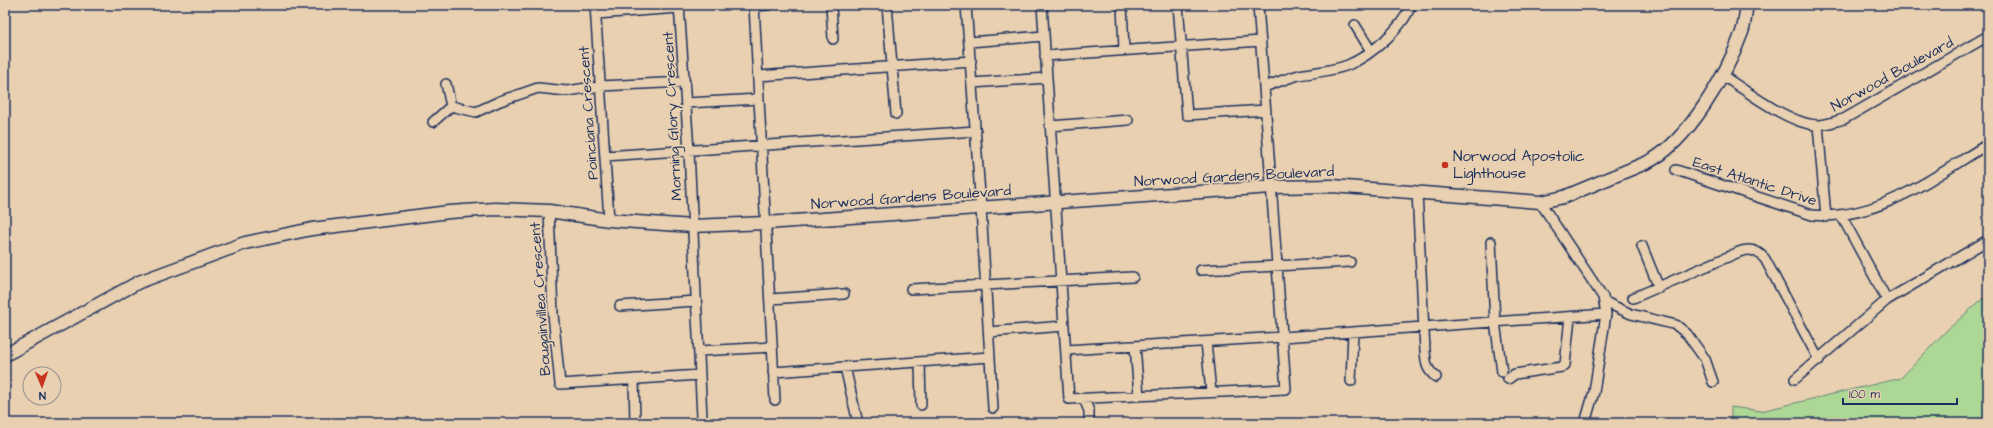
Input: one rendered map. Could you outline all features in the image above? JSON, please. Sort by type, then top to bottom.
[{"type":"street","points":[[768,5],[754,5],[775,400]]},
{"type":"street","points":[[831,5],[833,39]]},
{"type":"street","points":[[887,5],[896,114]]},
{"type":"street","points":[[966,5],[976,131],[993,408]]},
{"type":"street","points":[[1042,5],[1069,399],[1286,389],[1270,187],[1258,5]]},
{"type":"street","points":[[1122,5],[1124,50]]},
{"type":"street","points":[[1178,5],[1180,46],[1187,115],[1266,110]]},
{"type":"street","points":[[1264,87],[1298,76],[1338,69],[1349,65],[1372,51],[1394,31],[1408,15],[1411,5]]},
{"type":"street","name":"Norwood Gardens Boulevard","points":[[5,355],[139,282],[245,243],[318,228],[448,212],[495,209],[549,211],[609,220],[692,226],[766,223],[1270,187],[1332,186],[1540,202],[1564,197],[1660,156],[1676,141],[1696,117],[1722,76],[1742,31],[1747,5]]},
{"type":"street","points":[[596,9],[679,6]]},
{"type":"street","name":"Morning Glory Crescent","points":[[679,6],[689,151],[702,417]]},
{"type":"street","name":"Poinciana Crescent","points":[[596,9],[609,220]]},
{"type":"street","points":[[1355,25],[1372,51]]},
{"type":"street","points":[[969,42],[1044,36]]},
{"type":"street","name":"Norwood Boulevard","points":[[1722,76],[1791,118],[1808,124],[1818,125],[1844,119],[1988,36]]},
{"type":"street","points":[[1045,56],[1261,41]]},
{"type":"street","points":[[758,76],[971,61]]},
{"type":"street","points":[[972,83],[1047,78]]},
{"type":"street","points":[[451,106],[476,112],[500,101],[538,88],[567,91],[600,86],[685,82]]},
{"type":"street","points":[[446,84],[451,106]]},
{"type":"street","points":[[686,103],[759,99]]},
{"type":"street","points":[[433,122],[451,106]]},
{"type":"street","points":[[1050,126],[1128,120]]},
{"type":"street","points":[[1818,125],[1826,217]]},
{"type":"street","points":[[605,156],[976,131]]},
{"type":"street","name":"East Atlantic Drive","points":[[1676,170],[1812,215],[1826,217],[1841,215],[1886,203],[1914,189],[1988,144]]},
{"type":"street","points":[[1417,192],[1426,365],[1430,372],[1436,377]]},
{"type":"street","points":[[1540,202],[1605,302],[1606,314],[1594,392],[1585,423]]},
{"type":"street","name":"Bougainvillea Crescent","points":[[549,211],[553,314],[560,384],[634,379]]},
{"type":"street","points":[[1841,215],[1887,300]]},
{"type":"street","points":[[1795,380],[1887,300],[1988,240]]},
{"type":"street","points":[[1491,242],[1495,322],[1505,375],[1562,367],[1564,365],[1570,317]]},
{"type":"street","points":[[1642,246],[1660,288]]},
{"type":"street","points":[[1634,298],[1660,288],[1739,252],[1750,250],[1756,251],[1765,259],[1819,360]]},
{"type":"street","points":[[1201,270],[1350,262]]},
{"type":"street","points":[[911,289],[1133,277]]},
{"type":"street","points":[[770,299],[844,294]]},
{"type":"street","points":[[620,306],[696,301]]},
{"type":"street","points":[[1605,302],[1631,314],[1676,325],[1687,334],[1705,359],[1713,382]]},
{"type":"street","points":[[1066,350],[1283,337],[1606,314]]},
{"type":"street","points":[[989,332],[1064,326]]},
{"type":"street","points":[[1351,381],[1353,332]]},
{"type":"street","points":[[1206,342],[1211,392]]},
{"type":"street","points":[[1135,346],[1139,396]]},
{"type":"street","points":[[699,351],[772,347]]},
{"type":"street","points":[[773,372],[990,357]]},
{"type":"street","points":[[920,362],[921,405]]},
{"type":"street","points":[[845,367],[858,423]]},
{"type":"street","points":[[635,423],[634,379],[700,375]]},
{"type":"street","points":[[1084,399],[1089,411],[1089,423]]},
{"type":"green space","points":[[1988,294],[1988,423],[1731,423],[1731,407],[1761,411],[1901,378],[1946,331]]},
{"type":"place","name":"Norwood Apostolic Lighthouse","points":[[1445,165]]}]
